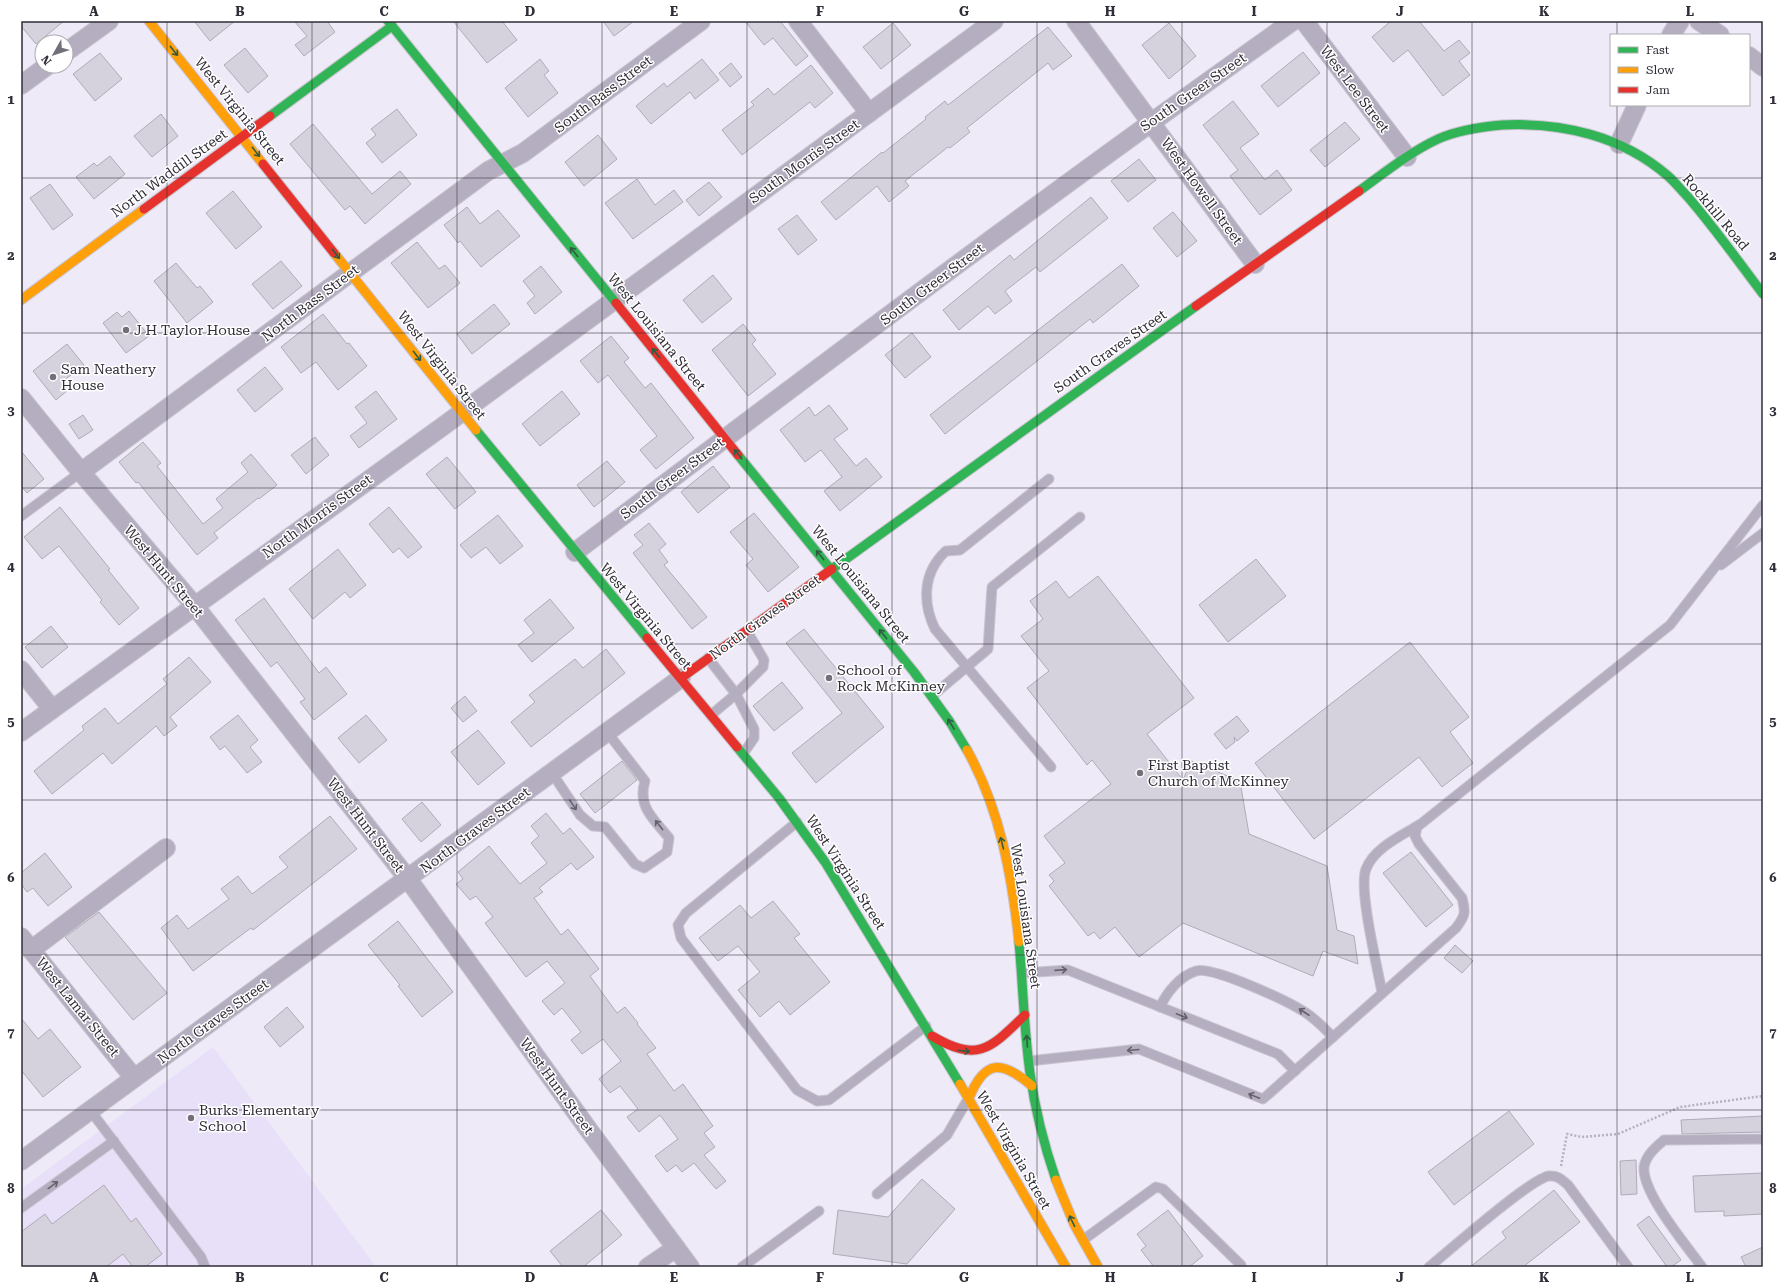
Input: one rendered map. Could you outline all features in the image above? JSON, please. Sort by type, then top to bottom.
[{"type":"main road","name":"West Virginia Street","points":[[149,21],[243,136],[461,412],[798,822],[829,868],[969,1098],[1064,1266]]},
{"type":"main road","name":"North Waddill Street","points":[[21,300],[243,136],[392,23]]},
{"type":"main road","name":"West Louisiana Street","points":[[392,23],[502,163],[932,696],[968,753],[994,814],[1010,881],[1022,973],[1028,1061],[1037,1115],[1062,1198],[1098,1267]]},
{"type":"main road","name":"Rockhill Road","points":[[1407,157],[1438,140],[1475,127],[1528,124],[1572,129],[1619,144],[1642,156],[1674,183],[1700,211],[1763,294]]},
{"type":"main road","name":"South Graves Street","points":[[831,569],[1255,264],[1407,157]]},
{"type":"main road","name":"North Graves Street","points":[[681,678],[831,569]]},
{"type":"main road","points":[[928,1030],[947,1046],[956,1050],[965,1052],[981,1050],[996,1041],[1025,1015]]},
{"type":"main road","points":[[969,1098],[979,1077],[986,1071],[995,1068],[1012,1070],[1032,1086]]},
{"type":"street","points":[[74,46],[109,21]]},
{"type":"street","name":"South Bass Street","points":[[502,163],[523,153],[701,21]]},
{"type":"street","points":[[798,21],[869,113]]},
{"type":"street","name":"South Morris Street","points":[[613,301],[994,21]]},
{"type":"street","name":"West Howell Street","points":[[1076,21],[1255,264]]},
{"type":"street","name":"South Greer Street","points":[[575,552],[725,438],[1151,121],[1293,21]]},
{"type":"street","name":"West Lee Street","points":[[1304,21],[1407,157]]},
{"type":"street","points":[[1672,34],[1680,21]]},
{"type":"street","points":[[1699,21],[1718,34]]},
{"type":"street","points":[[1750,57],[1763,67]]},
{"type":"street","points":[[21,85],[36,74]]},
{"type":"street","points":[[1619,144],[1637,106]]},
{"type":"street","name":"North Bass Street","points":[[81,472],[488,171],[502,163]]},
{"type":"street","name":"North Morris Street","points":[[21,732],[613,301]]},
{"type":"street","name":"West Hunt Street","points":[[21,398],[81,472],[194,605],[408,879],[588,1130],[690,1267]]},
{"type":"street","points":[[21,670],[52,709]]},
{"type":"street","name":"North Graves Street","points":[[21,1161],[681,678]]},
{"type":"street","points":[[26,944],[166,848]]},
{"type":"street","name":"West Lamar Street","points":[[26,944],[134,1078]]},
{"type":"street","points":[[648,1267],[676,1248]]},
{"type":"lane","points":[[21,516],[81,472]]},
{"type":"lane","points":[[1049,479],[960,550],[946,551],[937,559],[925,594],[930,619],[935,629],[968,666],[1051,768]]},
{"type":"lane","points":[[1382,993],[1363,888],[1366,869],[1379,851],[1419,825],[1670,625],[1763,505]]},
{"type":"lane","points":[[932,696],[988,649],[992,587],[1080,517]]},
{"type":"lane","points":[[1710,574],[1763,533]]},
{"type":"lane","points":[[711,715],[736,694],[763,667],[764,660],[746,630]]},
{"type":"lane","points":[[708,658],[736,694],[754,729],[754,738],[743,754]]},
{"type":"lane","points":[[552,773],[580,815],[593,826],[605,827],[636,864],[644,868],[667,852],[669,838],[645,808],[641,792],[645,780],[607,732]]},
{"type":"lane","points":[[798,822],[686,912],[678,925],[681,938],[797,1090],[817,1101],[829,1100],[928,1030]]},
{"type":"lane","points":[[1028,1061],[1139,1050],[1263,1099],[1456,928],[1464,917],[1462,898],[1415,836],[1419,825]]},
{"type":"lane","points":[[1022,973],[1068,970],[1278,1054],[1295,1071]]},
{"type":"lane","points":[[1160,1007],[1171,990],[1186,976],[1198,970],[1211,972],[1258,989],[1303,1011],[1318,1022],[1333,1037]]},
{"type":"lane","points":[[877,1194],[947,1135],[969,1098]]},
{"type":"lane","points":[[90,1110],[201,1257],[205,1267]]},
{"type":"lane","points":[[1702,1267],[1655,1203],[1648,1185],[1644,1166],[1652,1150],[1664,1140],[1763,1139]]},
{"type":"lane","points":[[21,1208],[114,1141]]},
{"type":"lane","points":[[1429,1267],[1527,1188],[1548,1176],[1559,1177],[1568,1185],[1628,1267]]},
{"type":"lane","points":[[1083,1240],[1156,1187],[1163,1189],[1241,1265],[1240,1267]]},
{"type":"lane","points":[[742,1267],[819,1211]]},
{"type":"path","points":[[1559,1177],[1567,1134],[1582,1137],[1618,1134],[1680,1107],[1763,1096]]},
{"type":"shaded area","name":"Burks Elementary School","points":[[213,1047],[376,1267],[21,1267],[21,1189]]},
{"type":"building","points":[[21,21],[64,21],[48,34],[34,34],[34,42],[21,26]]},
{"type":"building","points":[[194,21],[235,21],[210,41]]},
{"type":"building","points":[[294,21],[327,21],[335,32],[304,56],[295,45],[307,36]]},
{"type":"building","points":[[453,21],[502,21],[517,40],[487,63]]},
{"type":"building","points":[[603,21],[634,21],[614,36]]},
{"type":"building","points":[[745,21],[780,21],[808,56],[796,66],[773,38],[764,45]]},
{"type":"building","points":[[1391,21],[1419,21],[1444,51],[1459,40],[1470,53],[1459,61],[1470,75],[1443,96],[1408,50],[1393,62],[1372,37]]},
{"type":"building","points":[[893,23],[911,45],[881,69],[863,47]]},
{"type":"building","points":[[1169,23],[1196,56],[1169,79],[1142,45]]},
{"type":"building","points":[[1048,27],[1072,56],[1053,70],[1048,63],[967,128],[970,132],[950,148],[948,147],[905,181],[909,186],[889,202],[877,186],[836,220],[821,202],[882,152],[883,153],[926,119],[925,117],[945,101],[948,105]]},
{"type":"building","points":[[245,48],[268,76],[248,93],[224,65]]},
{"type":"building","points":[[1303,52],[1320,73],[1278,107],[1261,86]]},
{"type":"building","points":[[100,53],[122,79],[95,101],[73,74]]},
{"type":"building","points":[[540,59],[549,71],[544,75],[558,93],[528,117],[505,88]]},
{"type":"building","points":[[702,59],[719,80],[695,99],[690,92],[651,124],[636,106],[664,83],[667,87]]},
{"type":"building","points":[[731,63],[742,77],[730,87],[719,73]]},
{"type":"building","points":[[811,65],[833,93],[815,108],[810,102],[742,155],[722,130],[754,105],[751,102],[768,88],[774,95]]},
{"type":"building","points":[[1233,101],[1259,134],[1240,148],[1265,180],[1277,170],[1292,190],[1260,215],[1230,176],[1238,170],[1203,125]]},
{"type":"building","points":[[397,109],[417,135],[382,163],[366,143],[376,135],[371,129]]},
{"type":"building","points":[[161,114],[178,136],[152,157],[134,136]]},
{"type":"building","points":[[1345,122],[1360,139],[1325,167],[1310,150]]},
{"type":"building","points":[[313,124],[372,194],[400,171],[411,184],[365,224],[350,206],[345,210],[290,144]]},
{"type":"building","points":[[598,135],[617,159],[584,186],[565,162]]},
{"type":"building","points":[[110,156],[125,174],[94,199],[76,177],[94,163],[97,166]]},
{"type":"building","points":[[1139,159],[1156,180],[1128,202],[1111,181]]},
{"type":"building","points":[[637,179],[655,205],[674,190],[683,202],[633,239],[605,203]]},
{"type":"building","points":[[709,182],[722,197],[699,216],[686,200]]},
{"type":"building","points":[[50,184],[73,215],[53,230],[30,198]]},
{"type":"building","points":[[233,191],[262,227],[236,249],[206,213]]},
{"type":"building","points":[[1091,197],[1108,218],[1040,272],[1036,267],[1005,291],[1012,301],[995,314],[988,306],[959,330],[943,310],[1010,255],[1014,260]]},
{"type":"building","points":[[467,207],[480,224],[498,210],[520,236],[481,267],[460,241],[458,243],[444,225]]},
{"type":"building","points":[[1173,212],[1197,241],[1177,257],[1153,228]]},
{"type":"building","points":[[797,215],[817,240],[798,255],[778,229]]},
{"type":"building","points":[[417,242],[439,269],[445,265],[460,283],[428,308],[391,263]]},
{"type":"building","points":[[281,261],[302,286],[273,309],[252,284]]},
{"type":"building","points":[[176,263],[197,288],[200,286],[213,302],[187,323],[154,281]]},
{"type":"building","points":[[1122,264],[1139,286],[1093,323],[1090,319],[945,434],[930,415]]},
{"type":"building","points":[[541,266],[562,292],[535,314],[527,303],[535,296],[523,281]]},
{"type":"building","points":[[713,275],[732,299],[702,323],[683,300]]},
{"type":"building","points":[[494,304],[510,324],[472,354],[457,334]]},
{"type":"building","name":"J H Taylor House","points":[[129,311],[149,336],[126,353],[103,323],[117,312],[122,317]]},
{"type":"building","points":[[323,314],[367,366],[338,390],[316,362],[301,373],[281,347]]},
{"type":"building","points":[[743,324],[756,340],[752,344],[776,374],[748,396],[712,350]]},
{"type":"building","points":[[912,333],[931,357],[905,378],[885,355]]},
{"type":"building","points":[[611,336],[629,358],[624,362],[645,388],[651,383],[694,438],[656,469],[640,450],[657,436],[608,375],[598,383],[580,361]]},
{"type":"building","name":"Sam Neathery House","points":[[67,344],[84,365],[62,382],[68,390],[56,400],[33,371]]},
{"type":"building","points":[[265,367],[283,389],[255,412],[237,390]]},
{"type":"building","points":[[376,391],[397,419],[359,448],[350,436],[367,423],[355,407]]},
{"type":"building","points":[[562,391],[580,414],[540,446],[522,424]]},
{"type":"building","points":[[829,405],[848,429],[834,439],[856,466],[866,458],[882,477],[840,511],[824,491],[842,477],[821,450],[805,462],[780,430],[809,407],[815,416]]},
{"type":"building","points":[[83,415],[93,430],[79,439],[69,424]]},
{"type":"building","points":[[315,437],[329,455],[306,474],[291,455]]},
{"type":"building","points":[[143,442],[161,463],[157,466],[203,524],[223,508],[216,499],[248,472],[241,463],[251,454],[277,485],[214,533],[218,538],[197,555],[138,482],[136,483],[119,462]]},
{"type":"building","points":[[21,451],[44,479],[27,493],[21,486]]},
{"type":"building","points":[[447,457],[476,492],[455,509],[426,474]]},
{"type":"building","points":[[607,461],[625,482],[594,507],[577,485]]},
{"type":"building","points":[[713,466],[730,487],[698,513],[681,492]]},
{"type":"building","points":[[60,507],[139,608],[119,625],[100,602],[102,600],[59,546],[42,559],[24,537]]},
{"type":"building","points":[[389,507],[422,547],[408,558],[399,548],[393,553],[369,524]]},
{"type":"building","points":[[754,513],[799,567],[768,592],[746,565],[753,559],[730,532]]},
{"type":"building","points":[[498,515],[523,546],[500,564],[486,547],[471,558],[460,545]]},
{"type":"building","points":[[649,523],[666,544],[659,550],[668,562],[664,565],[707,617],[692,629],[633,553],[643,545],[634,535]]},
{"type":"building","points":[[338,549],[366,585],[350,598],[345,592],[313,619],[289,589]]},
{"type":"building","points":[[1256,559],[1286,596],[1228,642],[1199,605]]},
{"type":"building","name":"First Baptist Church of McKinney","points":[[1098,576],[1194,698],[1147,734],[1183,780],[1191,761],[1240,781],[1249,834],[1327,866],[1337,930],[1354,936],[1358,964],[1323,951],[1313,976],[1183,923],[1139,957],[1115,927],[1100,939],[1094,932],[1088,936],[1049,886],[1054,881],[1049,875],[1065,863],[1044,836],[1111,784],[1092,760],[1087,765],[1027,688],[1049,671],[1021,636],[1043,619],[1030,601],[1056,581],[1069,598]]},
{"type":"building","points":[[264,598],[319,673],[326,667],[347,694],[314,720],[300,702],[305,699],[277,662],[271,667],[235,620]]},
{"type":"building","points":[[550,599],[574,628],[532,662],[518,645],[534,633],[524,620]]},
{"type":"building","points":[[51,626],[68,647],[42,668],[25,647]]},
{"type":"building","name":"School of Rock McKinney","points":[[804,629],[884,727],[816,783],[792,753],[842,713],[786,643]]},
{"type":"building","points":[[1410,642],[1469,717],[1450,732],[1473,763],[1442,787],[1419,757],[1314,839],[1255,763]]},
{"type":"building","points":[[606,649],[625,673],[531,747],[511,722],[535,702],[529,695],[575,659],[583,668]]},
{"type":"building","points":[[189,657],[211,682],[170,717],[177,726],[164,736],[156,726],[112,764],[103,753],[52,794],[34,771],[84,730],[82,726],[105,708],[118,724],[167,684],[163,679]]},
{"type":"building","points":[[782,682],[803,708],[774,731],[753,706]]},
{"type":"building","points":[[465,696],[477,711],[463,722],[451,708]]},
{"type":"building","points":[[238,715],[258,740],[250,747],[262,762],[247,773],[225,746],[220,750],[210,737]]},
{"type":"building","points":[[366,715],[387,740],[359,763],[338,738]]},
{"type":"building","points":[[1237,716],[1249,731],[1237,741],[1234,737],[1235,742],[1226,749],[1214,734]]},
{"type":"building","points":[[478,730],[505,763],[478,785],[451,752]]},
{"type":"building","points":[[622,761],[637,780],[595,813],[580,794]]},
{"type":"building","points":[[422,802],[441,825],[421,842],[402,819]]},
{"type":"building","points":[[546,813],[563,834],[570,828],[594,857],[577,870],[571,863],[539,888],[543,892],[534,898],[561,935],[568,929],[599,969],[590,976],[617,1013],[625,1007],[638,1023],[637,1024],[656,1048],[647,1054],[674,1091],[683,1084],[713,1126],[704,1133],[715,1147],[704,1155],[726,1181],[716,1189],[694,1163],[682,1172],[676,1165],[667,1172],[655,1156],[678,1139],[660,1115],[639,1132],[627,1117],[638,1109],[620,1086],[610,1093],[599,1079],[621,1061],[603,1039],[582,1054],[571,1040],[581,1032],[562,1008],[554,1015],[542,1001],[565,983],[547,961],[526,977],[485,923],[493,917],[476,896],[470,900],[456,884],[463,879],[458,872],[489,846],[520,884],[547,863],[531,843],[539,836],[531,826]]},
{"type":"building","points":[[330,816],[357,849],[253,930],[251,928],[193,971],[161,928],[177,915],[188,929],[229,899],[221,889],[238,876],[252,894],[288,867],[279,857]]},
{"type":"building","points":[[1411,852],[1453,905],[1426,927],[1383,873]]},
{"type":"building","points":[[45,853],[72,887],[48,906],[33,888],[27,892],[21,884],[21,873]]},
{"type":"building","points":[[773,901],[800,934],[794,938],[830,982],[790,1015],[779,1001],[760,1017],[738,990],[760,972],[738,946],[718,961],[699,938],[740,905],[751,918]]},
{"type":"building","points":[[99,912],[167,993],[133,1020],[65,937]]},
{"type":"building","points":[[398,921],[453,992],[422,1017],[398,986],[400,985],[368,945]]},
{"type":"building","points":[[1455,945],[1473,961],[1462,973],[1444,958]]},
{"type":"building","points":[[287,1007],[304,1027],[280,1047],[264,1027]]},
{"type":"building","points":[[21,1018],[38,1039],[50,1029],[81,1067],[43,1097],[21,1070]]},
{"type":"building","points":[[1509,1111],[1534,1144],[1454,1205],[1428,1172]]},
{"type":"building","points":[[1763,1116],[1763,1132],[1682,1134],[1681,1120]]},
{"type":"building","points":[[1636,1160],[1637,1194],[1621,1195],[1620,1161]]},
{"type":"building","points":[[1763,1173],[1763,1214],[1724,1216],[1724,1211],[1695,1212],[1693,1176]]},
{"type":"building","points":[[922,1179],[955,1209],[907,1264],[833,1254],[838,1210],[888,1217]]},
{"type":"building","points":[[104,1185],[131,1222],[136,1218],[162,1254],[145,1267],[133,1267],[123,1254],[106,1267],[21,1267],[21,1232],[45,1214],[52,1224]]},
{"type":"building","points":[[1554,1190],[1580,1222],[1523,1267],[1470,1267],[1506,1238],[1502,1232]]},
{"type":"building","points":[[601,1210],[622,1235],[583,1267],[563,1267],[550,1251]]},
{"type":"building","points":[[1168,1210],[1203,1256],[1189,1267],[1154,1267],[1141,1250],[1146,1246],[1137,1234]]},
{"type":"building","points":[[1649,1216],[1681,1260],[1671,1267],[1667,1267],[1637,1225]]},
{"type":"building","points":[[1763,1247],[1763,1267],[1746,1267],[1741,1257]]},
{"type":"traffic: fast","points":[[388,21],[616,303]]},
{"type":"traffic: fast","points":[[270,116],[392,26]]},
{"type":"traffic: fast","points":[[1359,191],[1417,150],[1438,139],[1461,131],[1502,125],[1524,125],[1547,126],[1590,134],[1611,141],[1631,151],[1650,162],[1671,178],[1707,220],[1763,294]]},
{"type":"traffic: fast","points":[[832,569],[1196,306]]},
{"type":"traffic: fast","points":[[476,430],[647,638]]},
{"type":"traffic: fast","points":[[738,455],[914,672],[950,722],[967,750]]},
{"type":"traffic: fast","points":[[737,747],[779,798],[825,862],[960,1084]]},
{"type":"traffic: fast","points":[[1019,942],[1026,1041],[1034,1100],[1040,1127],[1056,1180]]},
{"type":"traffic: slow","points":[[149,21],[263,164]]},
{"type":"traffic: slow","points":[[21,300],[144,209]]},
{"type":"traffic: slow","points":[[334,253],[476,430]]},
{"type":"traffic: slow","points":[[967,750],[988,796],[1003,843],[1013,892],[1019,942]]},
{"type":"traffic: slow","points":[[969,1098],[981,1076],[988,1070],[995,1068],[1003,1068],[1012,1071],[1032,1086]]},
{"type":"traffic: slow","points":[[960,1084],[1066,1267]]},
{"type":"traffic: slow","points":[[1056,1180],[1074,1224],[1098,1267]]},
{"type":"traffic: jam","points":[[144,209],[270,116]]},
{"type":"traffic: jam","points":[[263,164],[334,253]]},
{"type":"traffic: jam","points":[[1196,306],[1359,191]]},
{"type":"traffic: jam","points":[[616,303],[738,455]]},
{"type":"traffic: jam","points":[[681,678],[832,569]]},
{"type":"traffic: jam","points":[[647,638],[737,747]]},
{"type":"traffic: jam","points":[[932,1036],[961,1049],[972,1050],[983,1048],[992,1044],[1025,1015]]},
{"type":"place","name":"J H Taylor House","points":[[126,330]]},
{"type":"place","name":"Sam Neathery House","points":[[53,377]]},
{"type":"place","name":"School of Rock McKinney","points":[[829,678]]},
{"type":"place","name":"First Baptist Church of McKinney","points":[[1140,773]]},
{"type":"place","name":"Burks Elementary School","points":[[191,1118]]}]
